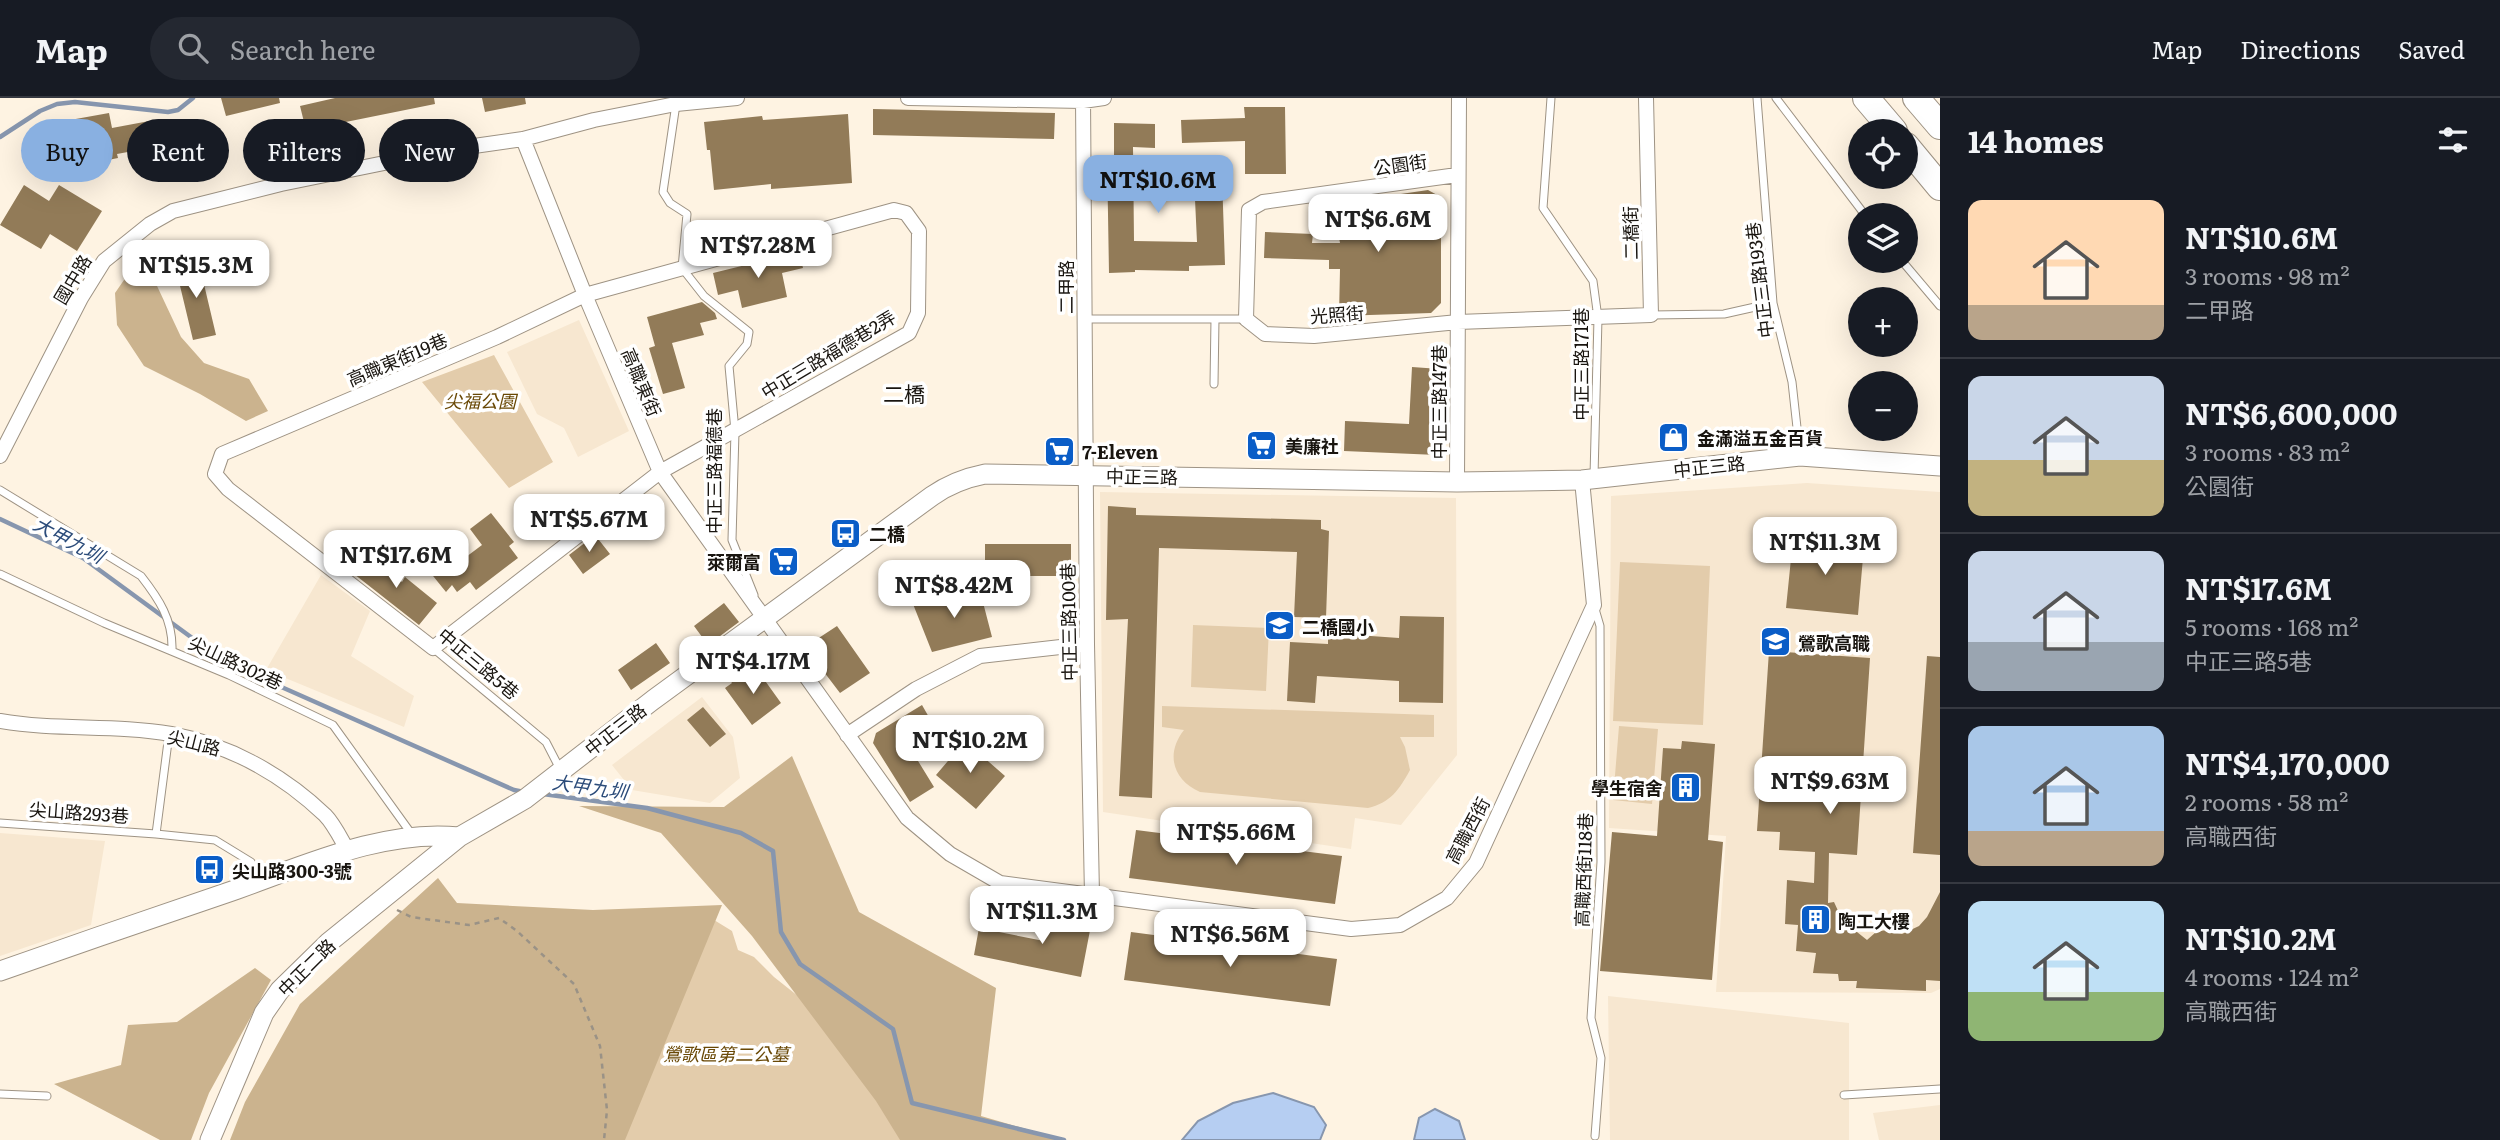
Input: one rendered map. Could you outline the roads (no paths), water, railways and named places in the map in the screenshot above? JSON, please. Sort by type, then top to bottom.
[{"type":"highway","points":[[1866,98],[1884,119]]},
{"type":"highway","points":[[1916,98],[1940,126]]},
{"type":"highway","points":[[1918,160],[1940,187]]},
{"type":"street","name":"國中路","points":[[0,456],[81,298],[104,261],[150,224],[173,211],[281,184],[453,149],[523,139],[594,120],[676,104],[737,98]]},
{"type":"street","points":[[908,98],[1104,98]]},
{"type":"street","name":"中正三路147巷","points":[[1457,482],[1458,98]]},
{"type":"street","name":"二橋街","points":[[1646,98],[1651,315]]},
{"type":"street","name":"二甲路","points":[[1083,100],[1086,475]]},
{"type":"street","name":"高職東街","points":[[523,139],[660,472],[763,619]]},
{"type":"street","name":"公園街","points":[[1247,319],[1249,210],[1263,202],[1457,175]]},
{"type":"street","name":"中正三路福德巷2弄","points":[[433,648],[660,472],[909,333],[918,313],[919,232],[906,213],[894,210],[682,268]]},
{"type":"street","points":[[585,295],[682,268]]},
{"type":"street","name":"高職東街19巷","points":[[222,454],[497,337],[585,295]]},
{"type":"street","points":[[1598,318],[1651,315]]},
{"type":"street","name":"光照街","points":[[1247,319],[1265,334],[1314,336],[1458,323],[1598,318]]},
{"type":"street","name":"中正三路5巷","points":[[222,454],[215,474],[228,489],[433,648]]},
{"type":"street","name":"中正三路","points":[[459,837],[534,793],[763,619],[945,486],[965,478],[985,474],[1457,482],[1588,479],[1800,456],[1940,466]]},
{"type":"street","name":"中正三路100巷","points":[[1086,475],[1092,895]]},
{"type":"street","points":[[1588,479],[1594,605]]},
{"type":"street","name":"高職西街","points":[[763,619],[907,818],[950,855],[1000,883],[1351,929],[1400,925],[1447,898],[1476,863],[1594,605]]},
{"type":"street","points":[[847,735],[916,689],[980,656],[1087,644]]},
{"type":"street","name":"尖山路","points":[[0,721],[28,726],[169,734],[217,745],[273,773],[327,817],[348,851]]},
{"type":"street","points":[[0,971],[348,851],[414,836],[432,834],[459,837]]},
{"type":"street","name":"中正二路","points":[[210,1140],[264,1013],[280,990],[328,943],[459,837]]},
{"type":"lane","name":"中正三路171巷","points":[[1551,98],[1543,208],[1593,281],[1598,318],[1588,479]]},
{"type":"lane","name":"中正三路193巷","points":[[1757,98],[1773,303],[1793,382],[1800,456]]},
{"type":"lane","points":[[1776,98],[1856,203]]},
{"type":"lane","points":[[676,104],[663,192],[670,203],[687,214],[682,268]]},
{"type":"lane","name":"中正三路福德巷","points":[[682,268],[704,296],[749,332],[747,344],[729,366],[735,431],[732,540],[763,619]]},
{"type":"lane","points":[[1912,273],[1940,306]]},
{"type":"lane","points":[[1651,315],[1724,314],[1773,303]]},
{"type":"lane","name":"光照街","points":[[1084,319],[1247,319]]},
{"type":"lane","points":[[1214,384],[1215,319]]},
{"type":"lane","points":[[0,490],[141,576],[157,597],[173,632],[173,650]]},
{"type":"lane","name":"尖山路302巷","points":[[0,574],[104,623],[173,650],[333,725],[414,836]]},
{"type":"lane","name":"高職西街118巷","points":[[1594,605],[1601,626],[1601,862],[1591,1018],[1601,1058],[1595,1136]]},
{"type":"lane","name":"中正三路5巷","points":[[433,648],[546,743],[561,772]]},
{"type":"lane","points":[[156,834],[169,734]]},
{"type":"lane","name":"尖山路293巷","points":[[0,822],[215,840],[251,862],[262,881]]},
{"type":"lane","points":[[1844,1095],[1940,1089]]},
{"type":"lane","points":[[0,1094],[47,1096]]},
{"type":"water","points":[[1273,1093],[1314,1107],[1326,1125],[1320,1140],[1182,1140],[1198,1121],[1233,1103]]},
{"type":"water","points":[[1435,1109],[1459,1121],[1465,1140],[1414,1140],[1419,1118]]},
{"type":"waterway","points":[[0,137],[40,111],[57,104],[75,102],[168,112],[178,110],[193,98]]},
{"type":"waterway","name":"大甲九圳","points":[[0,519],[83,558],[225,662],[514,790],[524,792]]},
{"type":"waterway","name":"大甲九圳","points":[[543,794],[647,808],[741,833],[773,851],[781,932],[800,964],[893,1029],[912,1103],[1064,1140]]},
{"type":"place","name":"金滿溢五金百貨","points":[[1674,437]]},
{"type":"place","name":"美廉社","points":[[1262,445]]},
{"type":"place","name":"7-Eleven","points":[[1059,451]]},
{"type":"place","name":"二橋","points":[[846,533]]},
{"type":"place","name":"萊爾富","points":[[784,561]]},
{"type":"place","name":"二橋國小","points":[[1279,626]]},
{"type":"place","name":"鶯歌高職","points":[[1775,642]]},
{"type":"place","name":"學生宿舍","points":[[1686,787]]},
{"type":"place","name":"尖山路300-3號","points":[[209,870]]},
{"type":"place","name":"陶工大樓","points":[[1815,920]]},
{"type":"district","name":"二橋","points":[[904,392]]},
{"type":"park label","name":"尖福公園","points":[[480,400]]},
{"type":"park label","name":"鶯歌區第二公墓","points":[[726,1053]]}]
